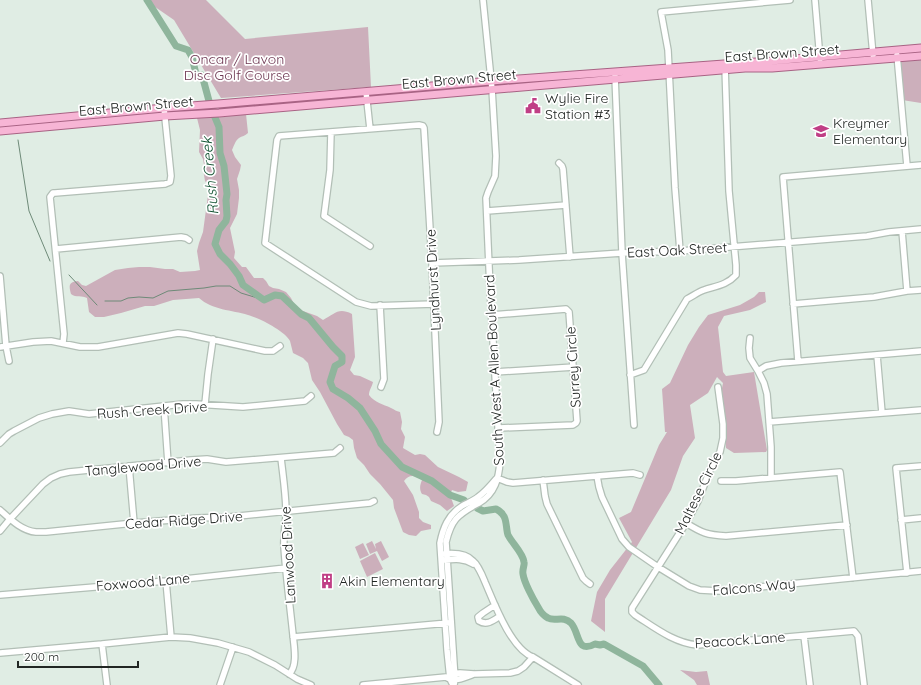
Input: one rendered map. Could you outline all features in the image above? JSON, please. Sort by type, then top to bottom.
[{"type":"main road","name":"East Brown Street","points":[[0,123],[491,81],[615,75],[725,66],[772,68],[820,61],[897,54],[921,48]]},
{"type":"main road","name":"East Brown Street","points":[[897,54],[921,56]]},
{"type":"main road","name":"East Brown Street","points":[[0,131],[492,89],[615,75]]},
{"type":"main road","points":[[104,113],[105,121]]},
{"type":"street","name":"South West A Allen Boulevard","points":[[452,679],[451,622],[444,557],[440,543],[442,532],[450,516],[461,506],[477,498],[497,478],[500,461],[486,198],[495,176],[496,162],[492,89],[483,0]]},
{"type":"street","points":[[680,251],[668,71],[668,50],[662,12],[790,0]]},
{"type":"street","points":[[815,0],[820,61]]},
{"type":"street","points":[[868,0],[873,56]]},
{"type":"street","points":[[897,54],[907,166]]},
{"type":"street","points":[[630,375],[644,370],[687,299],[703,290],[732,280],[736,275],[729,191],[725,66]]},
{"type":"street","points":[[615,75],[622,253],[634,425]]},
{"type":"street","points":[[366,92],[370,129],[279,136],[277,140],[265,243],[356,302],[371,306],[434,304]]},
{"type":"street","points":[[62,344],[64,334],[50,197],[53,193],[165,184],[170,182],[171,176],[164,108]]},
{"type":"street","name":"Lyndhurst Drive","points":[[370,129],[419,125],[424,128],[434,304],[439,422],[437,432]]},
{"type":"street","points":[[331,132],[330,170],[324,216],[370,246]]},
{"type":"street","points":[[559,163],[563,170],[570,257]]},
{"type":"street","points":[[798,362],[783,177],[921,165]]},
{"type":"street","points":[[487,211],[566,205]]},
{"type":"street","name":"East Oak Street","points":[[432,263],[489,262],[622,253],[680,251],[867,236],[921,229]]},
{"type":"street","points":[[902,231],[906,292]]},
{"type":"street","points":[[56,249],[181,237],[190,240]]},
{"type":"street","points":[[0,276],[3,346],[9,361]]},
{"type":"street","points":[[793,304],[874,297],[921,290]]},
{"type":"street","points":[[380,305],[384,379],[381,387]]},
{"type":"street","name":"Surrey Circle","points":[[492,315],[566,309],[570,316],[574,366],[576,423],[573,425],[499,428]]},
{"type":"street","points":[[3,346],[51,341],[80,347],[98,347],[178,334],[187,334],[213,339],[265,351],[273,351],[280,346]]},
{"type":"street","points":[[750,338],[750,358],[758,370],[767,394],[771,447],[771,478]]},
{"type":"street","points":[[205,404],[213,339]]},
{"type":"street","points":[[758,370],[774,364],[921,351]]},
{"type":"street","points":[[877,355],[882,413]]},
{"type":"street","points":[[495,372],[574,366]]},
{"type":"street","name":"Maltese Circle","points":[[632,612],[632,608],[686,523],[698,500],[712,464],[720,452],[723,438],[723,424],[718,387]]},
{"type":"street","name":"Rush Creek Drive","points":[[0,443],[8,434],[39,418],[69,411],[89,414],[183,404],[243,407],[305,401],[311,396]]},
{"type":"street","points":[[164,406],[168,463]]},
{"type":"street","points":[[769,422],[921,410]]},
{"type":"street","name":"Tanglewood Drive","points":[[0,531],[43,484],[60,474],[207,459],[226,462],[281,458],[334,453],[340,448]]},
{"type":"street","name":"Lanwood Drive","points":[[281,458],[286,511],[284,546],[294,662],[292,671],[289,674]]},
{"type":"street","points":[[128,466],[134,523]]},
{"type":"street","points":[[907,573],[896,468],[921,466]]},
{"type":"street","points":[[721,481],[840,472],[853,578]]},
{"type":"street","points":[[497,478],[513,483],[633,473],[640,475]]},
{"type":"street","name":"Falcons Way","points":[[598,476],[602,497],[625,543],[658,567],[694,588],[706,591],[718,591],[921,571]]},
{"type":"street","points":[[543,480],[544,496],[547,504],[583,578],[590,584]]},
{"type":"street","name":"Cedar Ridge Drive","points":[[0,510],[20,526],[35,532],[52,532],[134,523],[229,517],[370,503],[374,501]]},
{"type":"street","points":[[902,520],[921,518]]},
{"type":"street","points":[[686,523],[701,532],[726,536],[847,525]]},
{"type":"street","points":[[452,679],[445,623],[444,557],[456,553],[474,561],[500,616],[521,649],[528,655],[578,685]]},
{"type":"street","name":"Foxwood Lane","points":[[0,595],[166,581],[286,568]]},
{"type":"street","points":[[166,581],[171,637]]},
{"type":"street","points":[[495,605],[478,617],[482,623],[486,623],[491,622],[500,616]]},
{"type":"street","name":"Peacock Lane","points":[[632,612],[674,639],[692,645],[852,631],[856,632],[858,636],[864,685]]},
{"type":"street","points":[[293,637],[451,622]]},
{"type":"street","points":[[804,636],[810,685]]},
{"type":"street","points":[[0,653],[171,637],[190,638],[208,640],[249,652],[263,658],[297,679],[310,685]]},
{"type":"street","points":[[102,644],[107,685]]},
{"type":"street","points":[[220,685],[233,647]]},
{"type":"street","points":[[362,685],[452,679],[474,674],[510,673],[518,671],[524,667],[533,657]]},
{"type":"green space","name":"Oncar / Lavon Disc Golf Course","points":[[145,0],[206,0],[245,39],[368,27],[371,87],[221,98],[174,20]]},
{"type":"green space","points":[[921,57],[921,103],[902,100],[899,59]]},
{"type":"green space","points":[[246,114],[248,133],[238,139],[232,150],[241,165],[237,179],[239,198],[237,214],[230,228],[235,252],[234,258],[242,267],[246,267],[254,278],[263,278],[269,286],[286,292],[295,306],[303,311],[323,320],[340,311],[352,314],[355,357],[350,370],[354,375],[373,382],[369,395],[374,400],[400,412],[402,422],[401,429],[405,437],[403,448],[415,455],[425,455],[438,467],[468,482],[466,491],[458,492],[452,490],[450,495],[454,506],[447,511],[440,505],[431,501],[429,497],[422,494],[420,487],[422,480],[417,477],[410,476],[404,481],[413,495],[419,512],[419,518],[423,522],[431,525],[431,529],[421,531],[416,536],[403,532],[394,508],[393,500],[357,458],[353,440],[344,435],[337,424],[312,380],[308,363],[303,358],[293,353],[290,341],[283,333],[265,322],[253,317],[210,305],[199,298],[173,300],[154,306],[145,306],[104,317],[95,317],[89,312],[87,298],[71,294],[70,285],[72,282],[78,281],[82,285],[86,286],[115,270],[150,267],[173,269],[180,272],[200,270],[197,251],[203,232],[209,186],[205,181],[203,159],[199,152],[200,130],[197,118]]},
{"type":"green space","points":[[759,292],[765,292],[766,302],[750,310],[724,316],[718,327],[723,372],[726,376],[754,372],[767,450],[766,452],[734,453],[726,448],[721,393],[723,383],[717,377],[708,393],[690,405],[695,438],[683,456],[671,490],[605,599],[605,632],[591,621],[597,592],[610,570],[632,542],[619,518],[631,512],[659,445],[667,432],[665,432],[662,389],[670,383],[688,345],[708,315],[740,305],[754,297]]},
{"type":"green space","points":[[372,541],[376,549],[375,544],[381,541],[389,557],[382,561],[377,551],[370,554],[366,544]]},
{"type":"green space","points":[[363,543],[369,555],[360,559],[355,547]]},
{"type":"green space","points":[[375,553],[383,569],[367,577],[360,561]]},
{"type":"green space","points":[[680,670],[696,672],[707,671],[710,685],[697,685],[694,680]]},
{"type":"waterway","name":"Rush Creek","points":[[147,0],[176,46],[188,50],[192,57],[196,74],[202,75],[209,101]]},
{"type":"waterway","name":"Rush Creek","points":[[214,115],[219,127],[220,153],[224,166],[227,194],[226,221],[219,230],[215,244],[220,254],[239,276],[243,285],[264,300],[275,295],[282,296],[301,314],[309,318],[342,356],[342,362],[335,366],[330,382],[333,389],[348,398],[360,408],[375,431],[381,444],[402,467],[432,481],[450,495],[464,500]]},
{"type":"waterway","points":[[18,140],[29,211],[50,261]]},
{"type":"waterway","points":[[69,275],[97,305]]},
{"type":"waterway","points":[[105,301],[121,301],[128,298],[139,297],[153,298],[168,291],[216,286],[230,286],[241,293],[264,300]]},
{"type":"waterway","name":"Rush Creek","points":[[477,508],[483,511],[496,509],[501,512],[506,522],[508,535],[523,559],[525,581],[534,600],[544,615],[551,619],[565,619],[571,623],[579,641],[584,646],[604,644],[643,666],[659,685]]},
{"type":"place","name":"Wylie Fire Station #3","points":[[533,106]]},
{"type":"place","name":"Kreymer Elementary","points":[[821,131]]},
{"type":"place","name":"Akin Elementary","points":[[327,581]]}]
